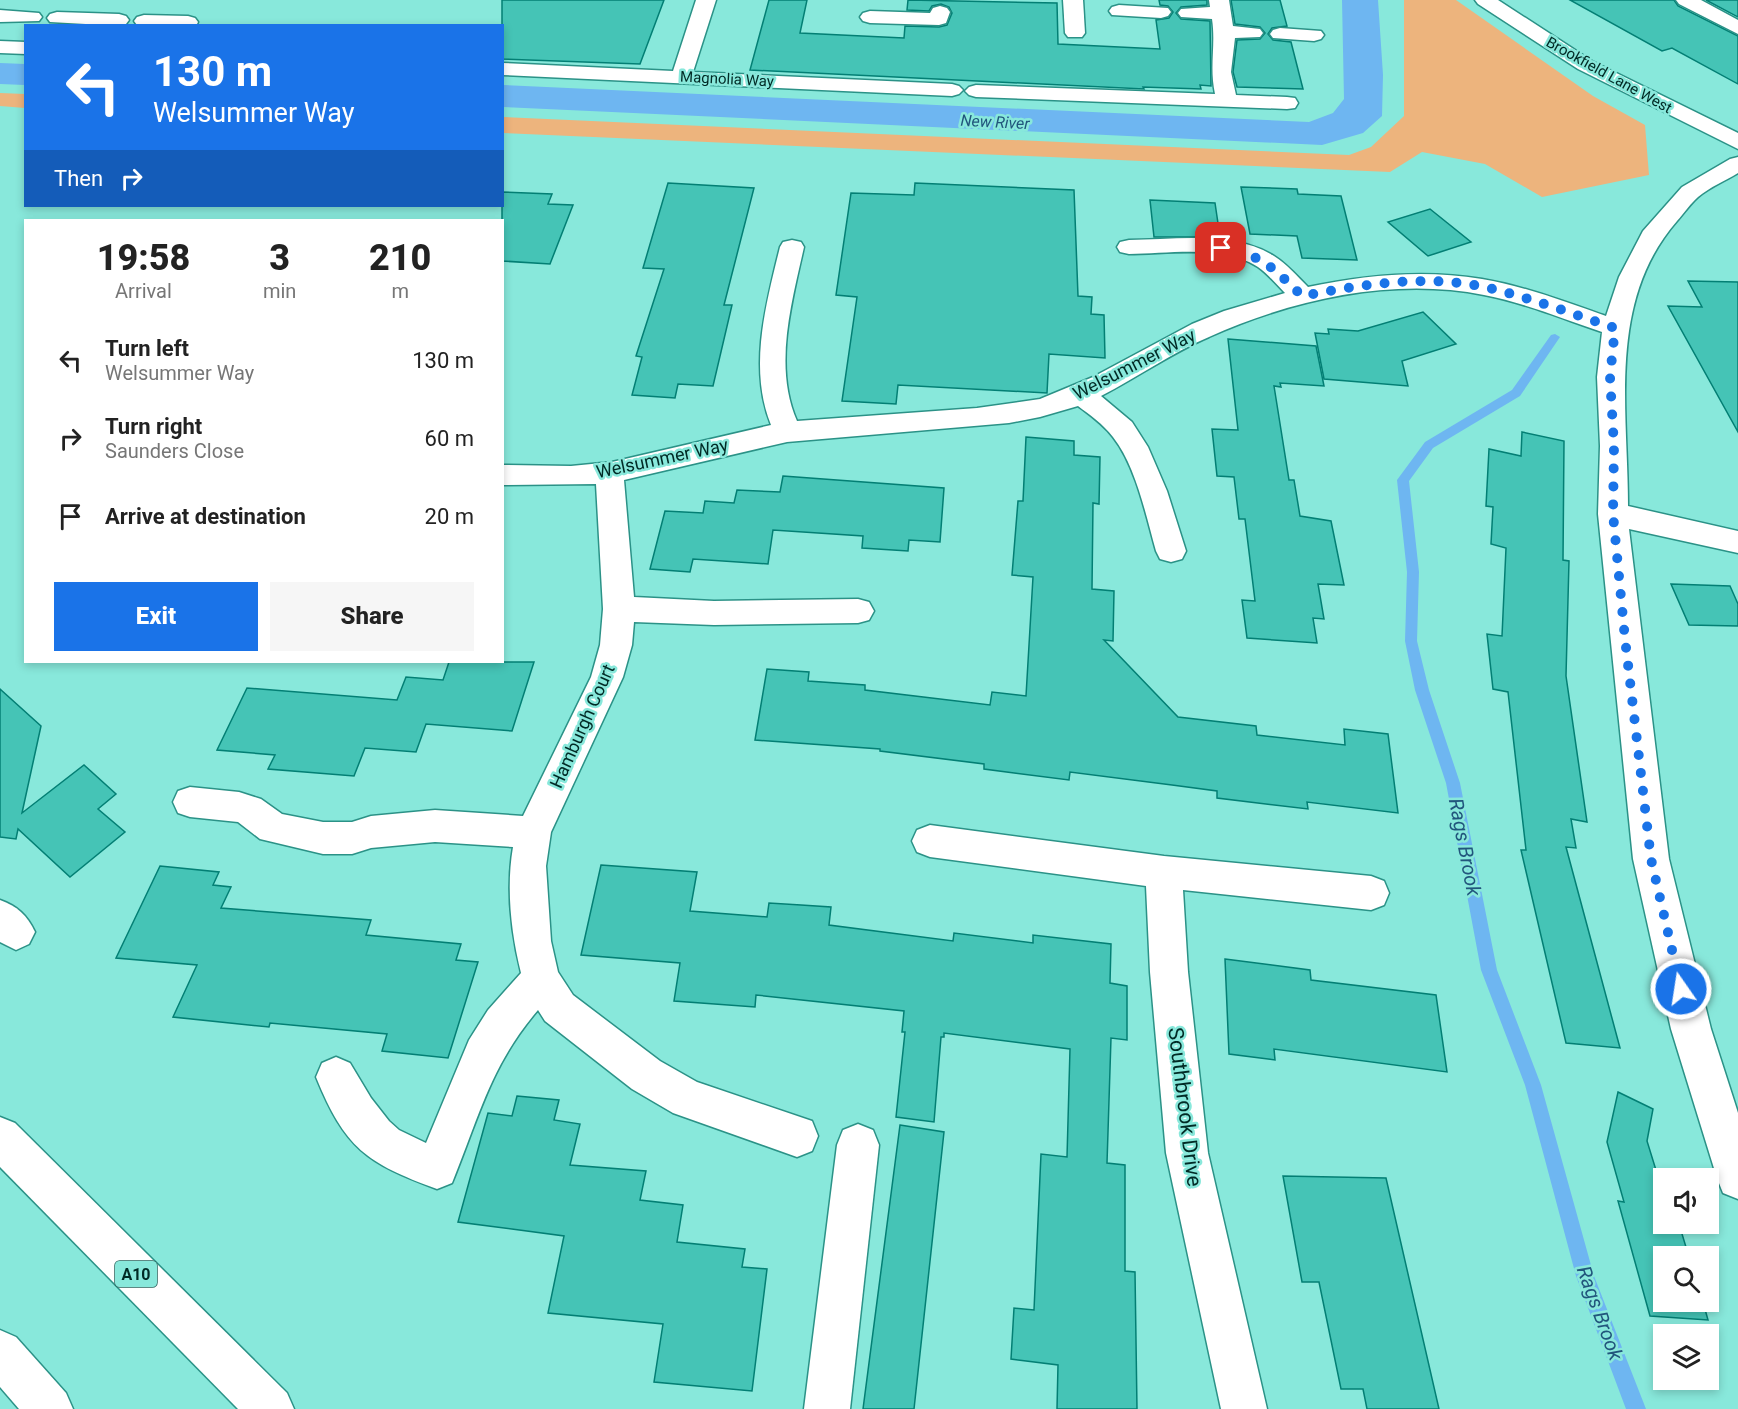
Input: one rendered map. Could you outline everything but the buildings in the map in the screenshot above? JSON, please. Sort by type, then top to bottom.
[{"type":"main road","points":[[85,22],[105,0]]},
{"type":"main road","points":[[681,77],[706,0]]},
{"type":"main road","points":[[1073,0],[1075,33]]},
{"type":"main road","name":"Brookfield Lane West","points":[[1485,0],[1585,65],[1738,142]]},
{"type":"main road","points":[[1686,0],[1738,28]]},
{"type":"main road","points":[[870,17],[939,19],[940,4]]},
{"type":"main road","points":[[1119,11],[1161,12]]},
{"type":"main road","points":[[1188,13],[1221,15],[1253,33]]},
{"type":"main road","points":[[1221,15],[1221,72],[1227,100]]},
{"type":"main road","points":[[0,16],[32,17]]},
{"type":"main road","points":[[57,18],[85,22],[119,20]]},
{"type":"main road","points":[[144,21],[189,22]]},
{"type":"main road","points":[[1280,34],[1314,35]]},
{"type":"main road","points":[[0,46],[24,48]]},
{"type":"main road","name":"Magnolia Way","points":[[504,69],[952,90]]},
{"type":"main road","points":[[976,91],[1287,103]]},
{"type":"main road","points":[[1738,164],[1690,192],[1651,236],[1631,277],[1615,328],[1610,377],[1614,446],[1613,514],[1651,859],[1691,1029],[1738,1178]]},
{"type":"main road","points":[[788,432],[776,403],[774,349],[781,294],[792,247]]},
{"type":"main road","points":[[1129,247],[1221,248],[1252,254],[1266,261],[1302,296]]},
{"type":"main road","name":"Welsummer Way","points":[[504,475],[609,472],[788,432],[837,426],[976,417],[1041,408],[1082,394],[1201,329],[1302,296],[1357,286],[1401,282],[1464,284],[1516,295],[1615,328]]},
{"type":"main road","points":[[1082,394],[1125,433],[1143,468],[1171,551]]},
{"type":"main road","name":"Hamburgh Court","points":[[609,472],[619,609],[616,645],[607,677],[532,832],[528,866],[529,905],[532,940],[541,980],[559,1008],[646,1075],[687,1099],[797,1136]]},
{"type":"main road","points":[[1613,514],[1738,542]]},
{"type":"main road","points":[[619,609],[714,613],[858,611]]},
{"type":"main road","points":[[190,802],[239,807],[249,810],[273,828],[323,838],[352,837],[372,832],[435,826],[532,832]]},
{"type":"main road","points":[[930,841],[1164,872],[1371,893]]},
{"type":"main road","name":"Southbrook Drive","points":[[1164,872],[1169,972],[1187,1153],[1244,1409]]},
{"type":"main road","points":[[336,1077],[367,1131],[381,1145],[402,1156],[437,1168],[474,1076],[491,1041],[511,1013],[541,980]]},
{"type":"main road","name":"A10","points":[[0,1138],[272,1409]]},
{"type":"main road","points":[[827,1409],[858,1145]]},
{"type":"main road","points":[[0,1353],[50,1409]]},
{"type":"shaded area","points":[[1404,0],[1456,0],[1593,96],[1645,125],[1649,175],[1542,197],[1485,164],[1422,152],[1390,172],[504,133],[504,117],[1349,155],[1371,147],[1404,116]]},
{"type":"shaded area","points":[[0,93],[24,94],[24,108],[0,106]]},
{"type":"water","name":"New River","points":[[1342,0],[1378,0],[1383,75],[1382,116],[1363,133],[1322,145],[504,107],[504,85],[1309,122],[1333,113],[1344,99]]},
{"type":"water","points":[[0,63],[24,64],[24,85],[0,84]]},
{"type":"waterway","name":"Rags Brook","points":[[1555,337],[1516,393],[1429,445],[1403,480],[1413,572],[1411,641],[1422,690],[1453,783],[1489,970],[1533,1085],[1585,1276],[1636,1409]]},
{"type":"route","points":[[1221,248],[1252,254],[1266,261],[1302,296],[1357,286],[1401,282],[1464,284],[1516,295],[1615,328],[1610,377],[1614,446],[1613,514],[1625,639],[1651,859],[1681,989]]}]
